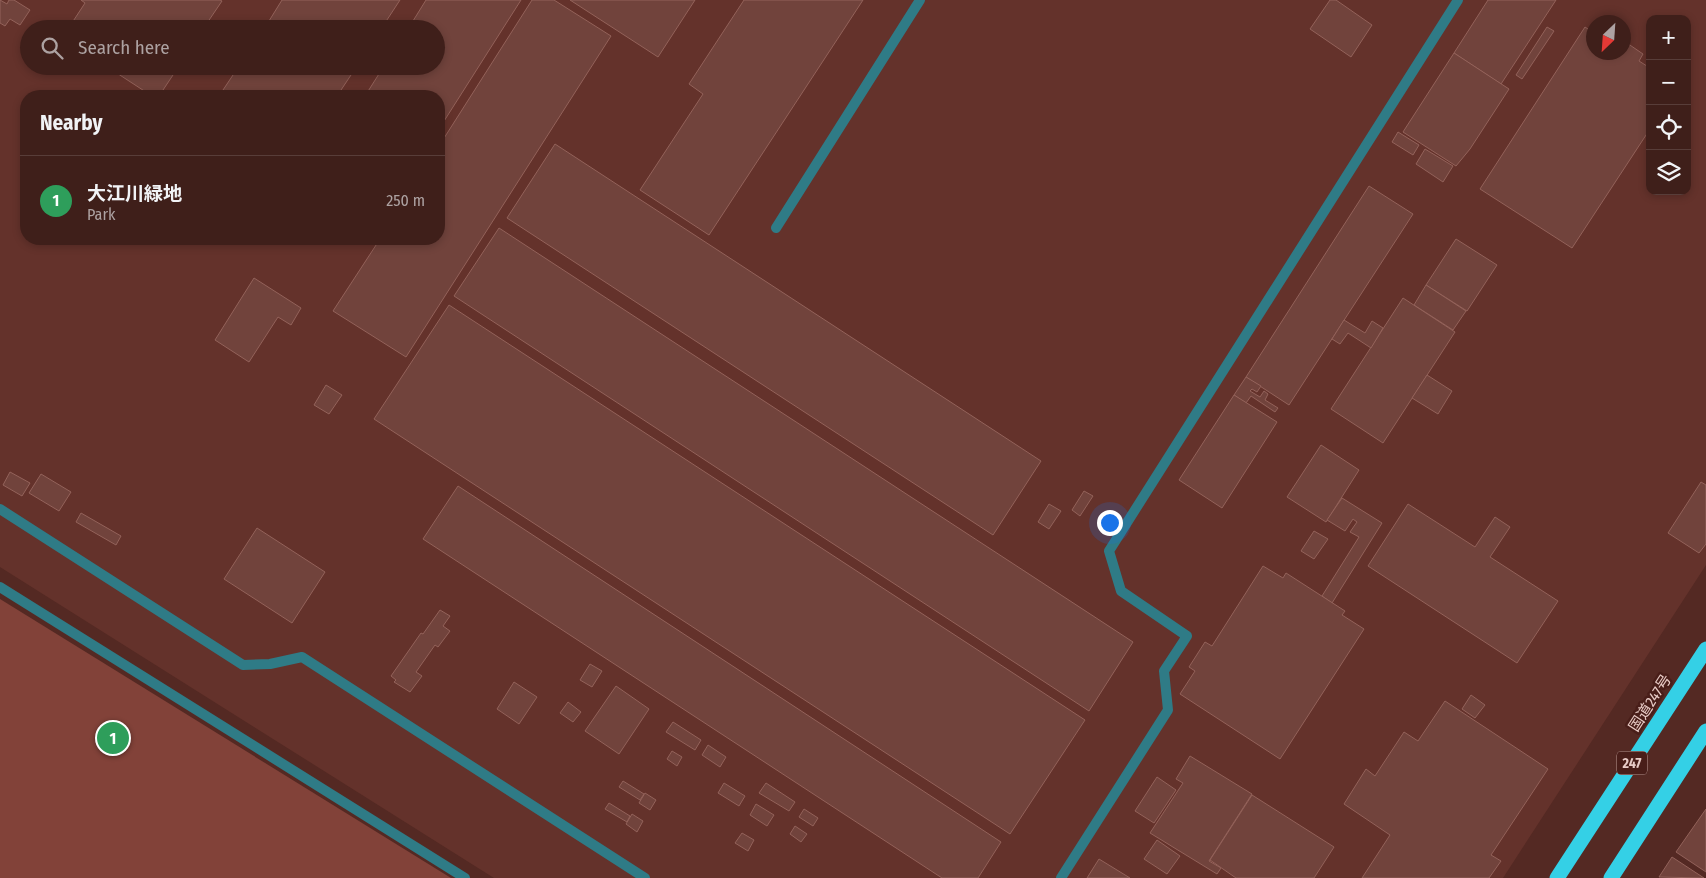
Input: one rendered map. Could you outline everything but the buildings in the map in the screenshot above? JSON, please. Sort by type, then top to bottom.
[{"type":"highway","name":"国道247号","points":[[1559,878],[1706,649]]},
{"type":"highway","points":[[1611,878],[1706,731]]},
{"type":"street","points":[[776,228],[920,0]]},
{"type":"street","points":[[1061,878],[1168,710],[1164,671],[1187,636],[1121,591],[1109,551],[1458,0]]},
{"type":"street","points":[[0,509],[243,666],[270,664],[302,657],[645,878]]},
{"type":"street","points":[[0,587],[465,878]]},
{"type":"shaded area","points":[[0,0],[1706,0],[1706,565],[1503,878],[494,878],[0,567]]},
{"type":"shaded area","points":[[0,599],[451,878],[0,878]]},
{"type":"place","name":"大江川緑地","points":[[113,738]]}]
